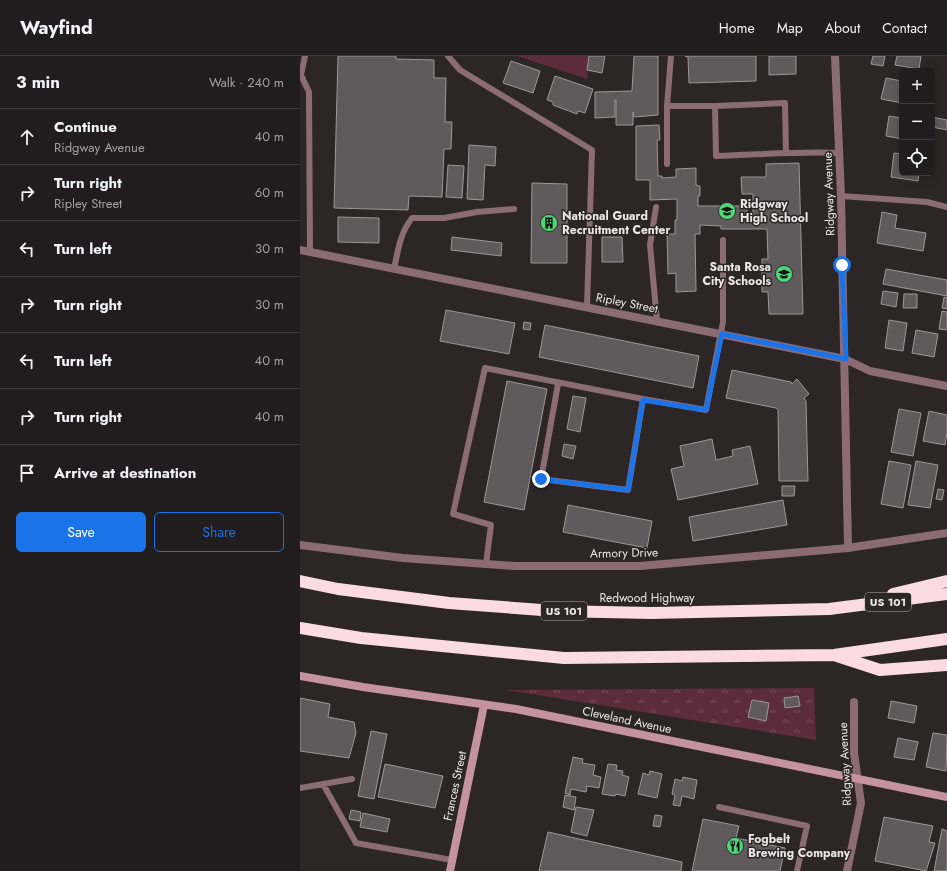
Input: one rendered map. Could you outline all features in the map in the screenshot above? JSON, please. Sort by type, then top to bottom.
[{"type":"highway","name":"Redwood Highway","points":[[300,581],[338,588],[449,603],[555,611],[651,612],[829,609],[947,594]]},
{"type":"highway","points":[[829,609],[947,581]]},
{"type":"highway","points":[[300,628],[361,638],[564,658],[834,655],[947,639]]},
{"type":"highway","points":[[834,655],[880,670],[947,665]]},
{"type":"street","name":"Ridgway Avenue","points":[[835,56],[840,153],[846,359],[848,548]]},
{"type":"street","name":"Ripley Street","points":[[300,250],[846,359],[870,371],[947,386]]},
{"type":"street","name":"Armory Drive","points":[[300,546],[403,558],[514,566],[640,566],[848,548],[947,533]]},
{"type":"street","name":"Cleveland Avenue","points":[[300,676],[363,687],[516,709],[947,797]]},
{"type":"street","name":"Ridgway Avenue","points":[[847,871],[861,803],[854,753],[854,702]]},
{"type":"street","name":"Frances Street","points":[[450,871],[484,705]]},
{"type":"lane","points":[[306,56],[301,75],[309,92],[310,252]]},
{"type":"lane","points":[[448,56],[460,70],[592,150],[587,307]]},
{"type":"lane","points":[[667,164],[667,106],[670,56]]},
{"type":"lane","points":[[667,106],[715,106],[785,103],[786,153]]},
{"type":"lane","points":[[715,106],[716,156],[815,152],[840,153]]},
{"type":"lane","points":[[841,196],[927,202],[947,207]]},
{"type":"lane","points":[[656,207],[650,245],[657,321]]},
{"type":"lane","points":[[394,269],[399,244],[406,226],[412,218],[444,218],[477,212],[514,209]]},
{"type":"lane","points":[[486,564],[491,525],[453,514],[485,368],[558,384],[706,410],[722,334],[723,240]]},
{"type":"lane","points":[[558,384],[541,479],[628,490],[643,400]]},
{"type":"lane","points":[[300,788],[352,779]]},
{"type":"lane","points":[[323,784],[356,843],[452,860]]},
{"type":"lane","points":[[719,807],[807,826],[797,871]]},
{"type":"green space","points":[[517,56],[590,56],[587,79]]},
{"type":"green space","points":[[814,688],[816,740],[507,690]]},
{"type":"building","points":[[338,56],[396,56],[396,59],[434,60],[434,78],[446,78],[445,122],[452,122],[451,149],[444,149],[442,197],[409,196],[408,210],[334,208]]},
{"type":"building","points":[[589,56],[605,56],[602,73],[587,70]]},
{"type":"building","points":[[634,56],[658,56],[658,115],[634,117],[633,112],[633,125],[616,125],[615,100],[615,117],[595,118],[595,92],[632,91]]},
{"type":"building","points":[[685,56],[756,56],[756,81],[689,83],[688,57]]},
{"type":"building","points":[[769,56],[796,56],[796,74],[769,75]]},
{"type":"building","points":[[873,56],[885,56],[883,66],[871,64]]},
{"type":"building","points":[[897,56],[921,56],[919,68],[895,65]]},
{"type":"building","points":[[511,61],[540,71],[533,93],[503,83]]},
{"type":"building","points":[[555,76],[593,89],[585,113],[578,111],[577,114],[553,105],[553,102],[547,100]]},
{"type":"building","points":[[886,78],[899,80],[899,102],[881,99]]},
{"type":"building","points":[[889,116],[899,118],[899,138],[886,136]]},
{"type":"building","points":[[935,118],[947,120],[947,130],[935,128]]},
{"type":"building","points":[[659,125],[660,140],[657,140],[658,176],[662,176],[662,178],[676,177],[676,169],[696,168],[696,185],[700,186],[698,206],[747,206],[747,223],[753,222],[753,194],[742,194],[741,177],[766,177],[766,164],[799,163],[803,314],[769,314],[768,292],[762,292],[762,259],[768,259],[767,229],[721,229],[721,226],[700,225],[700,234],[695,234],[696,291],[676,292],[676,273],[668,274],[667,234],[675,234],[677,199],[650,200],[650,180],[636,180],[636,126]]},
{"type":"building","points":[[469,145],[496,147],[495,166],[485,165],[483,200],[467,199]]},
{"type":"building","points":[[894,153],[899,154],[899,176],[919,176],[918,181],[891,177]]},
{"type":"building","points":[[448,165],[464,166],[462,198],[446,197]]},
{"type":"building","name":"National Guard Recruitment Center","points":[[532,183],[567,184],[567,263],[531,263]]},
{"type":"building","points":[[882,212],[897,215],[895,228],[926,233],[923,251],[877,243]]},
{"type":"building","points":[[338,217],[379,218],[379,243],[338,242]]},
{"type":"building","points":[[452,237],[502,243],[501,256],[451,250]]},
{"type":"building","points":[[602,237],[622,237],[623,262],[602,262]]},
{"type":"building","points":[[886,269],[947,280],[947,296],[883,284]]},
{"type":"building","points":[[883,291],[898,293],[896,307],[881,304]]},
{"type":"building","points":[[904,294],[917,294],[917,308],[903,308]]},
{"type":"building","points":[[944,297],[947,298],[947,309],[942,308]]},
{"type":"building","points":[[446,310],[515,323],[509,354],[440,341]]},
{"type":"building","points":[[942,311],[947,312],[947,330],[939,329]]},
{"type":"building","points":[[889,320],[907,323],[903,351],[885,348]]},
{"type":"building","points":[[524,322],[531,323],[530,330],[523,329]]},
{"type":"building","points":[[545,325],[699,356],[693,388],[539,357]]},
{"type":"building","points":[[916,330],[938,334],[934,357],[912,353]]},
{"type":"building","points":[[732,370],[791,382],[792,384],[797,379],[809,394],[804,398],[806,401],[808,481],[779,481],[778,410],[776,408],[726,398]]},
{"type":"building","points":[[507,381],[547,389],[524,510],[484,502]]},
{"type":"building","points":[[573,396],[586,398],[580,432],[567,429]]},
{"type":"building","points":[[899,409],[921,413],[913,456],[891,452]]},
{"type":"building","points":[[929,411],[947,415],[945,445],[923,441]]},
{"type":"building","points":[[712,439],[716,460],[733,456],[732,450],[750,446],[758,484],[678,500],[671,469],[684,466],[680,446]]},
{"type":"building","points":[[564,444],[576,446],[573,459],[562,456]]},
{"type":"building","points":[[889,461],[911,465],[903,508],[881,504]]},
{"type":"building","points":[[916,461],[938,465],[930,508],[908,505]]},
{"type":"building","points":[[782,486],[795,486],[794,496],[782,496]]},
{"type":"building","points":[[938,489],[944,490],[942,500],[936,499]]},
{"type":"building","points":[[783,500],[787,525],[693,541],[689,517]]},
{"type":"building","points":[[568,505],[652,521],[647,548],[563,532]]},
{"type":"building","points":[[798,696],[800,706],[785,708],[784,698]]},
{"type":"building","points":[[300,698],[330,704],[328,717],[354,722],[356,733],[349,758],[300,751]]},
{"type":"building","points":[[752,700],[769,703],[766,721],[748,717]]},
{"type":"building","points":[[891,701],[917,706],[914,723],[888,718]]},
{"type":"building","points":[[371,731],[387,734],[374,799],[358,796]]},
{"type":"building","points":[[933,733],[947,735],[946,771],[926,767]]},
{"type":"building","points":[[898,738],[918,742],[914,760],[894,757]]},
{"type":"building","points":[[573,757],[583,759],[582,763],[595,765],[593,775],[601,777],[599,788],[587,786],[586,792],[571,789],[570,795],[565,793]]},
{"type":"building","points":[[385,764],[443,776],[435,808],[378,797]]},
{"type":"building","points":[[608,764],[617,765],[616,770],[623,771],[622,775],[629,777],[625,796],[616,794],[615,796],[602,794]]},
{"type":"building","points":[[650,771],[662,774],[657,798],[638,794],[643,773],[649,775]]},
{"type":"building","points":[[683,777],[697,780],[694,799],[682,796],[680,806],[673,805],[675,795],[672,794],[675,779],[682,781]]},
{"type":"building","points":[[565,795],[576,797],[574,810],[563,807]]},
{"type":"building","points":[[576,807],[594,810],[587,836],[571,832]]},
{"type":"building","points":[[351,810],[361,812],[360,821],[349,819]]},
{"type":"building","points":[[363,813],[390,819],[387,832],[360,827]]},
{"type":"building","points":[[655,815],[662,816],[660,827],[653,826]]},
{"type":"building","points":[[884,817],[933,826],[929,842],[935,843],[926,871],[875,861]]},
{"type":"building","name":"Fogbelt Brewing Company","points":[[703,819],[739,826],[736,838],[785,848],[780,871],[692,871]]},
{"type":"building","points":[[942,829],[947,831],[947,871],[934,871]]},
{"type":"building","points":[[548,832],[682,862],[681,871],[539,871]]},
{"type":"place","name":"Ridgway High School","points":[[727,211]]},
{"type":"place","name":"National Guard Recruitment Center","points":[[549,223]]},
{"type":"place","name":"Santa Rosa City Schools","points":[[784,274]]},
{"type":"place","name":"Fogbelt Brewing Company","points":[[735,846]]},
{"type":"route","points":[[541,479],[628,490],[643,400],[706,410],[722,334],[846,359],[842,265]]}]
